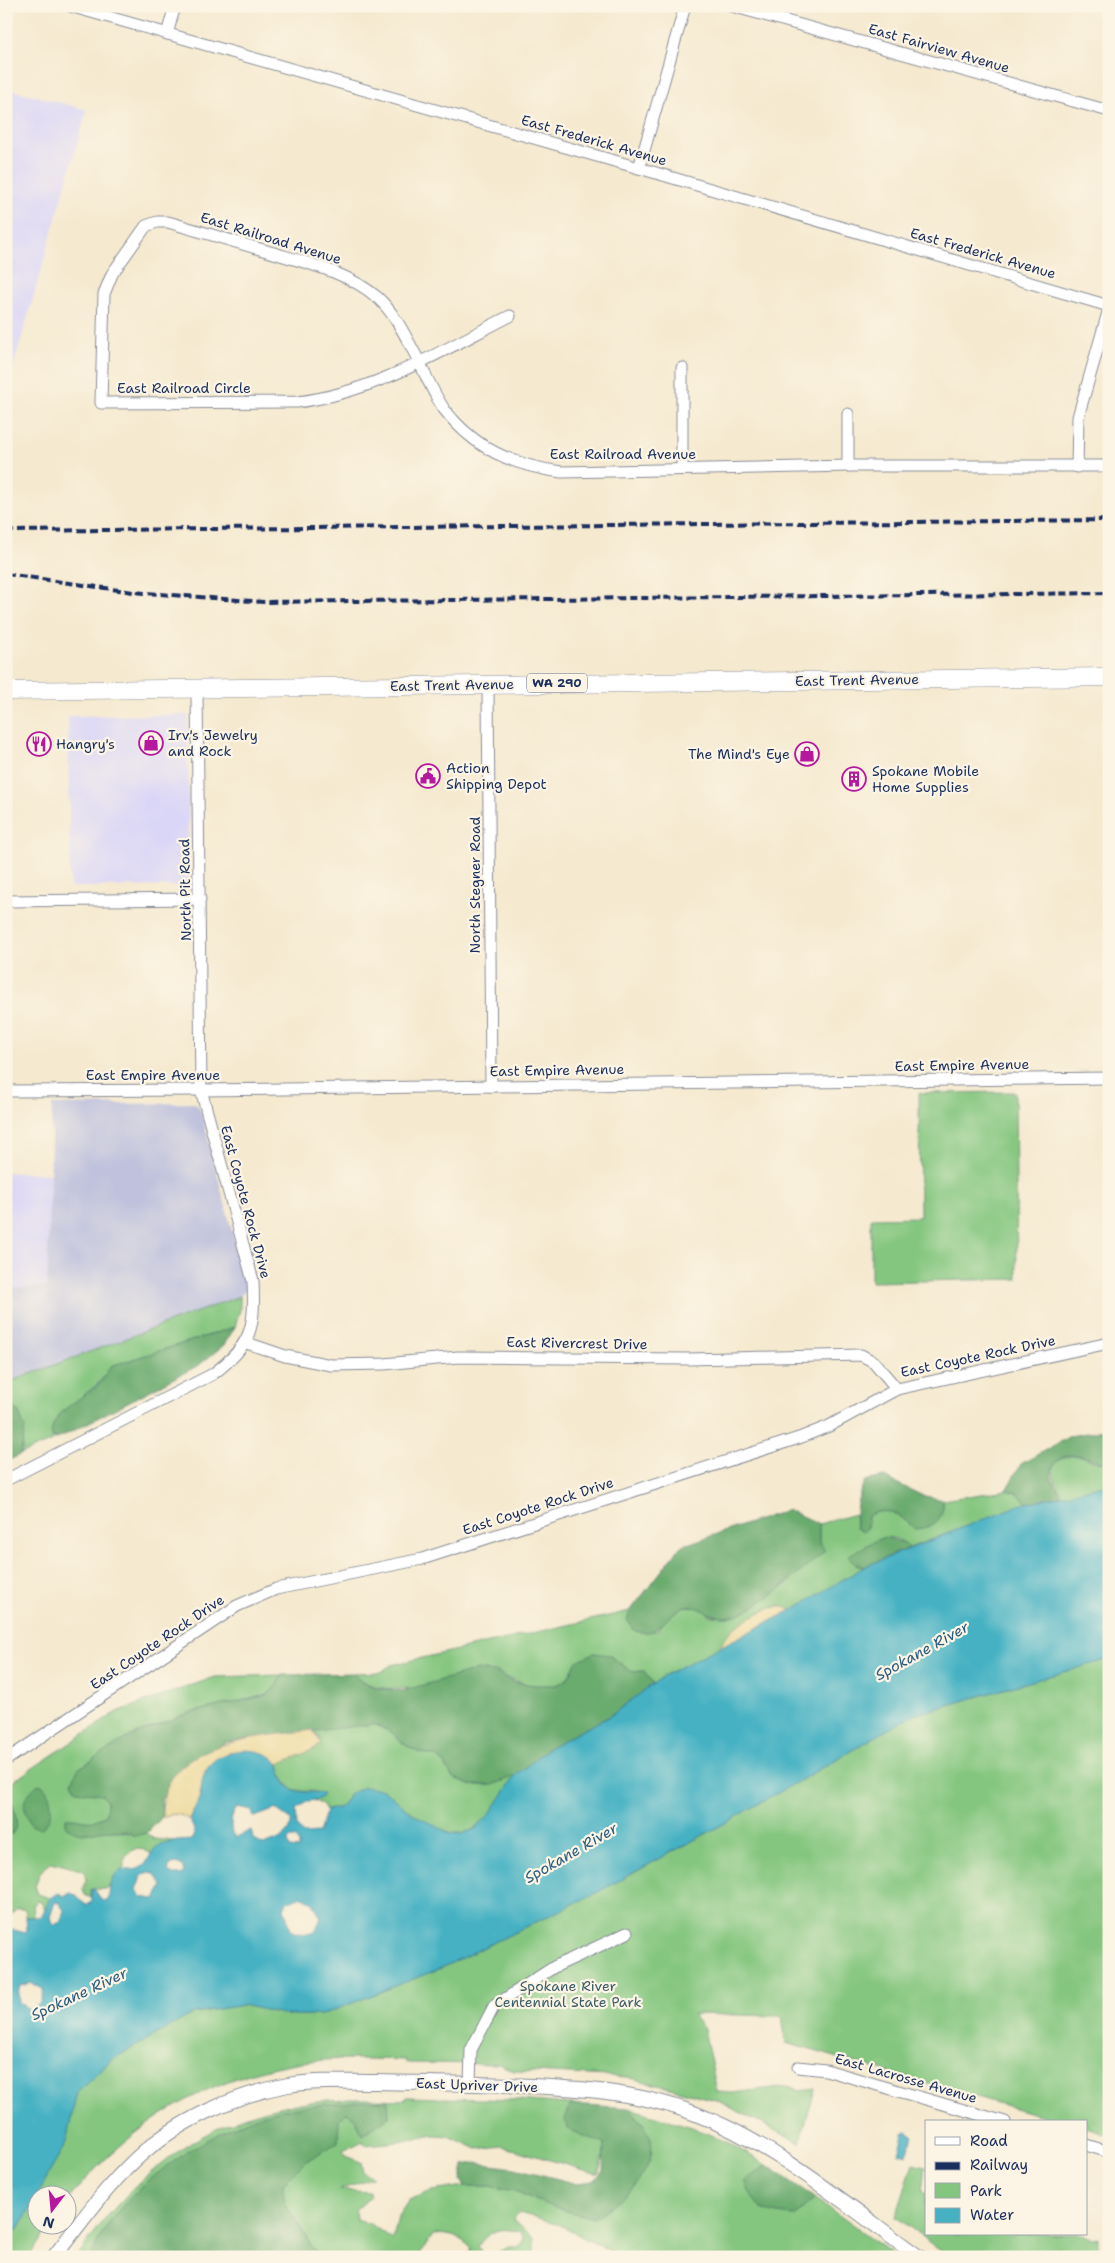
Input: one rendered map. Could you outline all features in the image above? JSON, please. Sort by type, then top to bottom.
[{"type":"main road","name":"East Trent Avenue","points":[[6,691],[1109,677]]},
{"type":"street","name":"East Frederick Avenue","points":[[70,6],[639,168],[1109,307]]},
{"type":"street","points":[[167,34],[175,6]]},
{"type":"street","points":[[639,168],[685,6]]},
{"type":"street","name":"East Fairview Avenue","points":[[732,6],[1109,111]]},
{"type":"street","name":"East Railroad Avenue","points":[[146,226],[157,222],[168,222],[322,268],[351,280],[378,298],[397,320],[444,408],[472,439],[500,456],[529,468],[561,472],[848,466],[1109,466]]},
{"type":"street","name":"East Railroad Circle","points":[[146,226],[112,274],[104,294],[101,403],[297,402],[322,399],[368,386],[420,362]]},
{"type":"street","points":[[1076,467],[1078,416],[1109,307]]},
{"type":"street","points":[[420,362],[510,316]]},
{"type":"street","points":[[682,368],[682,469]]},
{"type":"street","points":[[848,414],[848,466]]},
{"type":"street","name":"North Stegner Road","points":[[488,684],[491,1086]]},
{"type":"street","name":"North Pit Road","points":[[197,689],[201,1090]]},
{"type":"street","points":[[6,901],[200,899]]},
{"type":"street","name":"East Empire Avenue","points":[[6,1091],[1109,1078]]},
{"type":"street","name":"East Coyote Rock Drive","points":[[6,1480],[213,1374],[232,1360],[247,1343],[255,1312],[253,1281],[201,1090]]},
{"type":"street","name":"East Rivercrest Drive","points":[[247,1343],[285,1356],[331,1365],[384,1364],[458,1357],[689,1359],[860,1356],[874,1362],[897,1389]]},
{"type":"street","name":"East Coyote Rock Drive","points":[[6,1760],[237,1606],[276,1589],[422,1559],[799,1438],[829,1426],[897,1389],[1109,1343]]},
{"type":"street","points":[[470,2084],[471,2050],[494,2006],[554,1967],[627,1933]]},
{"type":"street","name":"East Lacrosse Avenue","points":[[798,2067],[826,2070],[998,2120]]},
{"type":"street","name":"East Upriver Drive","points":[[54,2257],[103,2193],[137,2158],[193,2119],[224,2104],[260,2091],[290,2085],[326,2082],[470,2084],[615,2093],[660,2102],[698,2114],[777,2156],[918,2257]]},
{"type":"street","points":[[1088,2146],[1109,2152]]},
{"type":"shaded area","points":[[6,88],[87,110],[6,392]]},
{"type":"shaded area","points":[[188,715],[189,886],[70,887],[68,716]]},
{"type":"shaded area","points":[[193,1103],[201,1111],[247,1289],[240,1296],[6,1383],[6,1288],[47,1287],[52,1105]]},
{"type":"shaded area","points":[[6,1172],[50,1174],[47,1288],[6,1288]]},
{"type":"green space","points":[[1015,1092],[1017,1279],[871,1282],[871,1218],[920,1217],[919,1093]]},
{"type":"green space","points":[[240,1296],[240,1310],[235,1327],[111,1366],[100,1382],[57,1417],[52,1438],[59,1438],[21,1454],[23,1445],[6,1405],[6,1383]]},
{"type":"green space","points":[[235,1327],[224,1345],[199,1365],[59,1438],[52,1438],[52,1429],[61,1413],[100,1383],[111,1366]]},
{"type":"green space","points":[[6,1405],[18,1411],[25,1428],[21,1454],[6,1462]]},
{"type":"green space","points":[[1109,1429],[1109,1463],[1073,1455],[1063,1457],[1055,1464],[1051,1473],[1052,1478],[1062,1495],[1027,1503],[1018,1493],[1006,1490],[1021,1464],[1070,1436]]},
{"type":"green space","points":[[1078,1455],[1096,1462],[1109,1463],[1109,1484],[1062,1495],[1053,1473],[1055,1463],[1060,1459]]},
{"type":"green space","points":[[884,1477],[921,1495],[943,1500],[942,1513],[936,1522],[927,1527],[915,1529],[893,1513],[881,1512],[868,1516],[867,1527],[863,1532],[856,1528],[857,1504],[865,1481]]},
{"type":"green space","points":[[1006,1490],[1018,1493],[1027,1503],[909,1548],[902,1541],[894,1538],[886,1538],[871,1543],[856,1564],[864,1567],[792,1610],[780,1606],[764,1610],[737,1627],[720,1647],[665,1675],[653,1684],[644,1671],[632,1672],[609,1655],[577,1661],[569,1676],[552,1686],[522,1683],[496,1672],[421,1687],[381,1688],[366,1683],[354,1673],[381,1672],[391,1665],[630,1611],[628,1620],[635,1631],[657,1631],[667,1617],[685,1606],[698,1607],[712,1616],[729,1617],[788,1584],[819,1541],[819,1524],[855,1514],[856,1528],[867,1527],[868,1516],[874,1513],[887,1512],[899,1516],[915,1529],[943,1508],[943,1500]]},
{"type":"green space","points":[[788,1510],[819,1524],[819,1541],[825,1551],[792,1579],[763,1601],[736,1615],[720,1617],[693,1606],[688,1606],[676,1611],[651,1632],[635,1631],[627,1620],[630,1611],[681,1546]]},
{"type":"green space","points":[[885,1537],[904,1543],[909,1548],[864,1567],[856,1564],[848,1555],[875,1541]]},
{"type":"green space","points":[[594,1653],[609,1655],[632,1672],[644,1671],[653,1684],[610,1716],[548,1748],[515,1776],[492,1785],[470,1785],[452,1777],[445,1764],[436,1756],[418,1752],[404,1744],[391,1732],[374,1724],[225,1742],[161,1799],[162,1817],[147,1833],[135,1836],[129,1832],[107,1830],[81,1834],[66,1827],[66,1818],[96,1820],[106,1814],[107,1801],[102,1794],[77,1791],[72,1782],[78,1769],[129,1737],[188,1713],[267,1695],[276,1686],[282,1675],[354,1673],[359,1680],[376,1688],[402,1691],[477,1670],[496,1672],[514,1682],[534,1685],[557,1685],[568,1678],[577,1661]]},
{"type":"green space","name":"Spokane River Centennial State Park","points":[[1109,1659],[1109,2135],[1088,2129],[1088,2120],[1057,2120],[786,2043],[782,2016],[692,2014],[704,2029],[717,2092],[732,2093],[789,2086],[799,2091],[815,2089],[800,2143],[716,2100],[627,2077],[514,2071],[499,2064],[406,2063],[406,2060],[335,2059],[275,2067],[241,2077],[208,2090],[176,2106],[146,2126],[118,2148],[78,2189],[78,2186],[42,2186],[66,2142],[77,2091],[111,2060],[194,2013],[243,2005],[287,2015],[322,2015],[441,1968],[598,1892],[731,1820],[913,1715]]},
{"type":"green space","points":[[282,1675],[276,1686],[267,1695],[188,1713],[129,1737],[89,1791],[102,1794],[107,1801],[106,1814],[91,1821],[74,1818],[81,1834],[108,1830],[133,1834],[147,1833],[154,1839],[174,1841],[158,1847],[151,1854],[141,1849],[132,1851],[124,1862],[124,1868],[113,1878],[108,1889],[91,1889],[91,1898],[85,1895],[83,1890],[86,1880],[84,1871],[52,1862],[40,1872],[35,1886],[38,1894],[50,1898],[45,1909],[41,1902],[37,1901],[33,1906],[34,1917],[26,1917],[26,1911],[17,1909],[6,1920],[6,1831],[12,1802],[6,1799],[6,1786],[117,1712],[215,1677]]},
{"type":"green space","points":[[373,1724],[391,1732],[404,1744],[418,1752],[436,1756],[445,1764],[452,1777],[470,1785],[492,1785],[515,1776],[487,1817],[475,1828],[464,1833],[440,1829],[415,1815],[384,1790],[351,1793],[339,1808],[326,1810],[321,1804],[313,1800],[321,1798],[314,1791],[300,1791],[286,1783],[279,1764],[316,1749],[320,1739],[313,1730]]},
{"type":"green space","points":[[38,1784],[42,1785],[46,1790],[51,1801],[48,1820],[40,1829],[31,1825],[24,1803],[28,1794]]},
{"type":"green space","points":[[6,1799],[12,1802],[16,1819],[16,1826],[12,1834],[6,1831]]},
{"type":"green space","points":[[406,2097],[518,2100],[617,2108],[598,2174],[502,2146],[477,2149],[449,2136],[434,2135],[399,2142],[365,2145],[363,2141],[343,2151],[345,2156],[361,2162],[363,2172],[373,2177],[340,2190],[369,2192],[370,2197],[355,2211],[356,2219],[370,2224],[393,2239],[398,2216],[409,2200],[432,2191],[465,2186],[490,2186],[515,2191],[552,2207],[594,2218],[644,2124],[629,2108],[692,2127],[731,2144],[767,2165],[745,2181],[794,2216],[815,2198],[897,2257],[613,2257],[607,2250],[556,2223],[519,2213],[514,2218],[518,2225],[534,2237],[534,2257],[487,2257],[509,2247],[519,2247],[524,2240],[521,2232],[502,2230],[487,2236],[478,2246],[486,2257],[470,2257],[471,2248],[463,2241],[454,2237],[449,2235],[433,2235],[419,2257],[318,2257],[284,2201],[283,2184],[289,2179],[132,2257],[77,2257],[99,2226],[124,2198],[180,2150],[211,2132],[244,2117],[280,2107],[329,2100],[405,2100]]},
{"type":"green space","points":[[388,2100],[389,2117],[362,2135],[356,2120],[347,2112],[339,2120],[338,2142],[305,2162],[283,2184],[284,2201],[318,2257],[91,2257],[102,2234],[118,2212],[138,2191],[160,2171],[210,2138],[259,2116],[289,2108]]},
{"type":"green space","points":[[571,2104],[629,2108],[642,2122],[650,2135],[652,2152],[648,2164],[634,2186],[614,2204],[593,2218],[552,2207],[515,2191],[490,2186],[465,2186],[461,2180],[464,2165],[475,2163],[515,2168],[578,2184],[596,2179],[603,2170],[604,2144],[567,2129],[565,2119]]},
{"type":"green space","points":[[913,2164],[925,2167],[923,2191],[925,2192],[925,2236],[1098,2237],[1098,2257],[950,2257],[896,2217]]},
{"type":"green space","points":[[767,2165],[815,2198],[794,2216],[768,2212],[762,2209],[754,2199],[745,2181]]},
{"type":"green space","points":[[28,2212],[28,2236],[43,2236],[29,2257],[6,2257],[6,2245]]},
{"type":"sand","points":[[782,1606],[792,1610],[720,1647],[730,1632],[746,1620],[765,1611]]},
{"type":"sand","points":[[313,1730],[321,1744],[312,1750],[279,1764],[272,1757],[205,1771],[199,1799],[189,1820],[176,1814],[162,1817],[166,1791],[177,1772],[194,1757],[216,1747],[240,1740]]},
{"type":"water","name":"Spokane River","points":[[1109,1484],[1109,1659],[913,1715],[731,1820],[598,1892],[441,1968],[322,2015],[287,2015],[243,2005],[194,2013],[111,2060],[77,2091],[66,2142],[42,2186],[28,2186],[28,2212],[6,2245],[6,1920],[11,1929],[25,1933],[27,1930],[26,1917],[41,1917],[50,1898],[59,1893],[63,1896],[71,1893],[87,1905],[92,1901],[91,1889],[95,1890],[102,1901],[107,1900],[111,1881],[116,1874],[123,1870],[136,1869],[143,1866],[155,1849],[164,1844],[191,1840],[194,1830],[189,1820],[199,1799],[205,1772],[217,1758],[236,1751],[256,1751],[265,1754],[276,1761],[285,1782],[291,1788],[299,1791],[323,1793],[321,1798],[307,1802],[296,1809],[297,1827],[303,1834],[319,1833],[326,1810],[339,1808],[351,1793],[364,1787],[384,1790],[414,1815],[450,1833],[462,1834],[475,1829],[489,1815],[515,1776],[548,1748],[610,1716],[665,1675],[792,1610],[864,1567],[1019,1505]],"holes":[[[237,1807],[252,1810],[252,1816],[255,1817],[276,1809],[291,1820],[291,1826],[282,1837],[263,1845],[253,1839],[251,1830],[237,1837],[232,1833],[231,1826],[233,1813]],[[291,1838],[295,1838],[299,1844],[299,1849],[290,1848],[288,1841]],[[176,1863],[183,1866],[184,1872],[181,1875],[173,1875],[168,1871],[170,1865]],[[154,1873],[163,1886],[154,1899],[142,1897],[136,1889],[143,1874]],[[301,1896],[313,1902],[321,1918],[315,1931],[303,1934],[291,1930],[284,1908],[287,1902]],[[55,1902],[59,1903],[64,1910],[60,1923],[52,1924],[50,1917]],[[31,1983],[43,1989],[42,1999],[31,2010],[19,2003],[18,1993],[20,1986]]]},
{"type":"water","points":[[907,2132],[913,2136],[907,2155],[899,2153],[904,2134]]},
{"type":"railway","points":[[6,531],[1109,520]]},
{"type":"railway","points":[[6,574],[133,592],[264,602],[1109,593]]},
{"type":"place","name":"Irv's Jewelry and Rock","points":[[151,743]]},
{"type":"place","name":"Hangry's","points":[[39,744]]},
{"type":"place","name":"The Mind's Eye","points":[[807,754]]},
{"type":"place","name":"Action Shipping Depot","points":[[428,776]]},
{"type":"place","name":"Spokane Mobile Home Supplies","points":[[854,779]]}]
